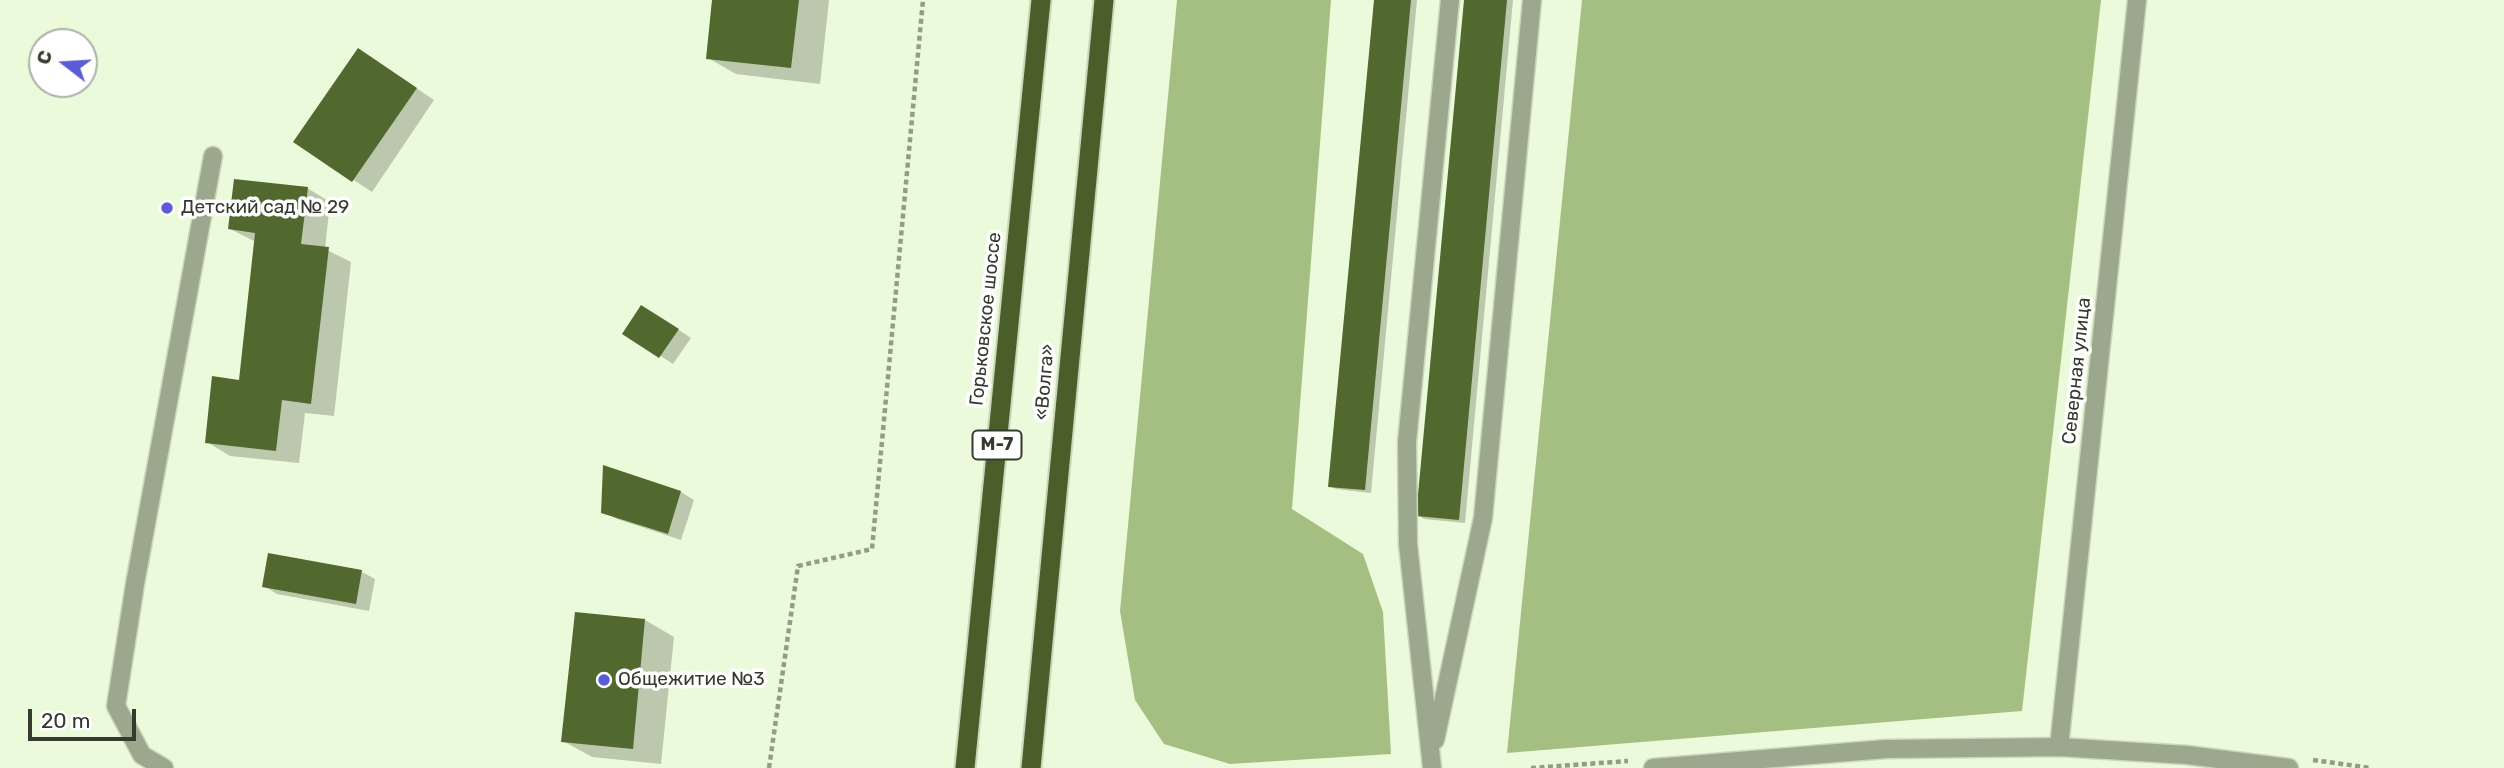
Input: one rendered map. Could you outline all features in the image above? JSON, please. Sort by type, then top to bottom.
[{"type":"highway","name":"Горьковское шоссе","points":[[965,768],[1041,0]]},
{"type":"highway","name":"«Волга»","points":[[1031,768],[1104,0]]},
{"type":"street","points":[[1432,761],[1408,544],[1407,442],[1450,0]]},
{"type":"street","points":[[1432,761],[1483,518],[1532,0]]},
{"type":"street","name":"Северная улица","points":[[2059,747],[2137,0]]},
{"type":"street","points":[[164,768],[142,755],[116,706],[135,584],[214,156]]},
{"type":"street","points":[[1653,768],[1886,749],[2059,747],[2187,755],[2289,768]]},
{"type":"path","points":[[769,768],[798,566],[872,550],[923,0]]},
{"type":"green space","points":[[1177,0],[1331,0],[1292,509],[1363,554],[1383,612],[1391,754],[1230,764],[1164,744],[1135,700],[1120,611]]},
{"type":"green space","points":[[1582,0],[2101,0],[2022,711],[1507,753]]},
{"type":"building","points":[[712,0],[799,0],[791,68],[706,59]]},
{"type":"building","points":[[1374,0],[1411,0],[1365,490],[1328,487]]},
{"type":"building","points":[[1464,0],[1507,0],[1459,520],[1416,516]]},
{"type":"building","points":[[358,48],[417,88],[352,182],[293,142]]},
{"type":"building","points":[[234,179],[308,187],[301,244],[329,247],[311,404],[282,400],[276,451],[205,443],[212,376],[239,380],[255,233],[228,229]]},
{"type":"building","points":[[641,305],[679,329],[659,358],[622,334]]},
{"type":"building","points":[[603,465],[681,491],[668,534],[601,513]]},
{"type":"building","points":[[268,553],[362,570],[356,604],[262,587]]},
{"type":"building","name":"Общежитие №3","points":[[575,612],[645,619],[633,749],[561,742]]},
{"type":"place","name":"Детский сад № 29","points":[[167,208]]},
{"type":"place","name":"Общежитие №3","points":[[604,680]]}]
